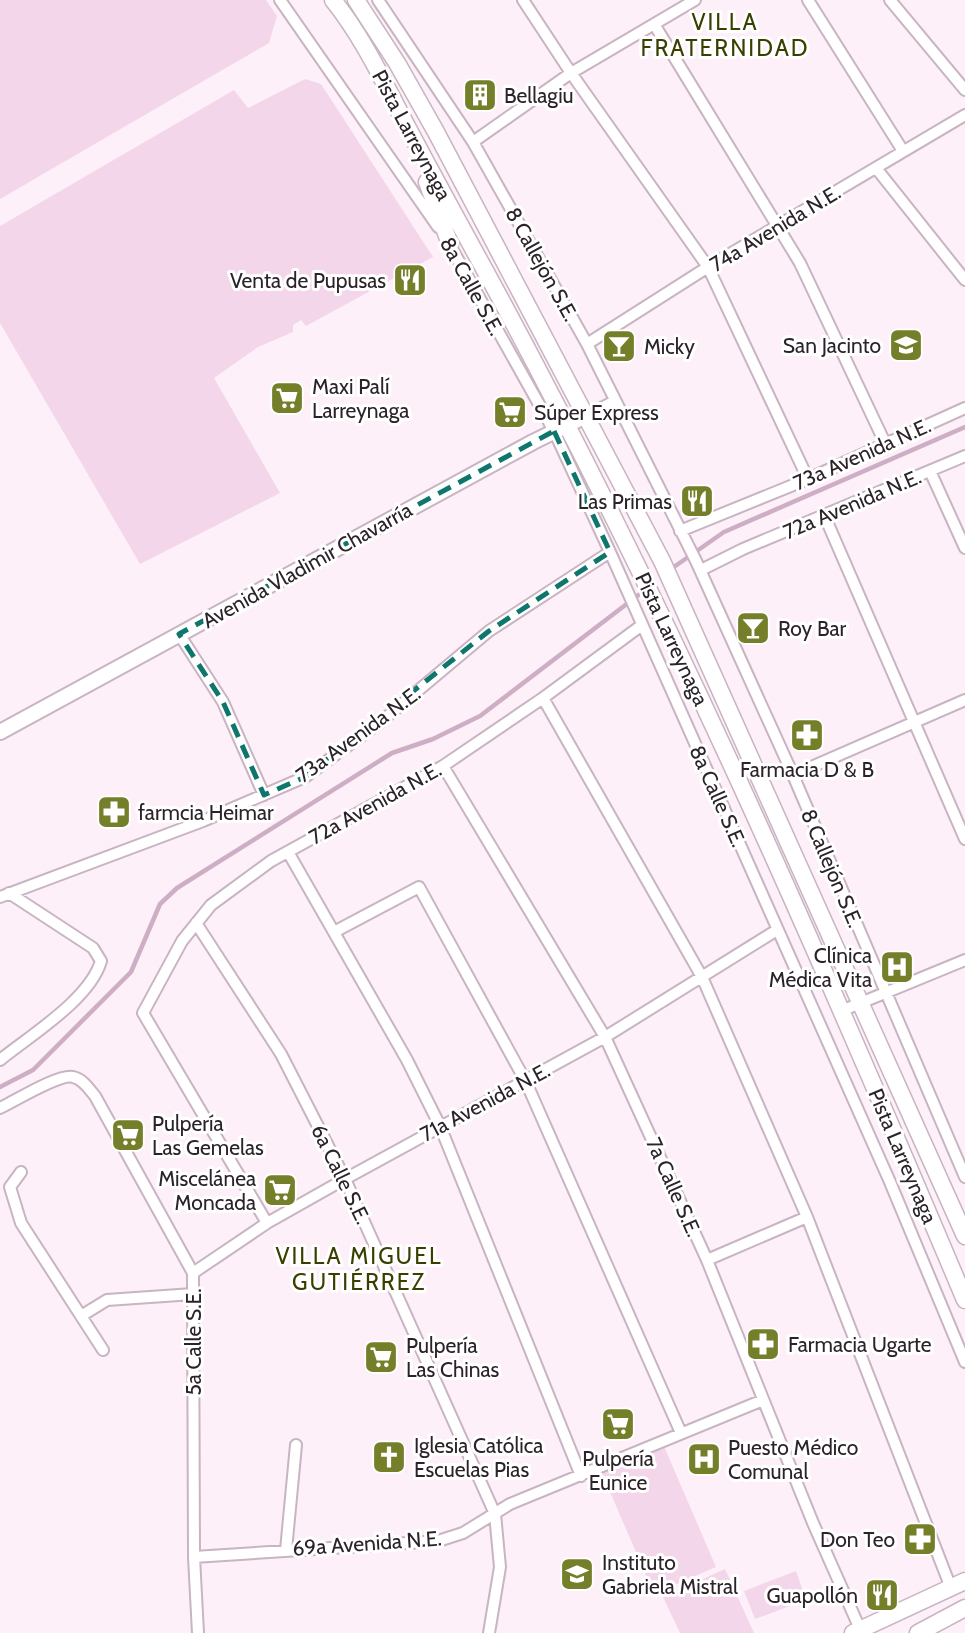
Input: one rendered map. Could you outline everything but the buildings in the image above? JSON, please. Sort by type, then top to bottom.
[{"type":"main road","name":"Pista Larreynaga","points":[[333,0],[368,52],[560,428],[653,596],[841,1011],[965,1300]]},
{"type":"main road","name":"Pista Larreynaga","points":[[356,0],[397,63],[436,132],[663,561],[965,1236]]},
{"type":"main road","points":[[409,130],[450,244]]},
{"type":"main road","points":[[857,1631],[958,1584]]},
{"type":"main road","points":[[918,1633],[965,1608]]},
{"type":"street","name":"8a Calle S.E.","points":[[280,0],[450,244],[560,428],[622,580],[900,1205],[965,1362]]},
{"type":"street","name":"8 Callejón S.E.","points":[[379,0],[472,142],[587,344],[697,563],[793,775],[965,1177]]},
{"type":"street","points":[[523,0],[571,73],[708,267],[808,479]]},
{"type":"street","points":[[808,0],[904,151]]},
{"type":"street","points":[[890,0],[965,90]]},
{"type":"street","points":[[472,142],[571,73],[690,1]]},
{"type":"street","points":[[654,24],[779,225],[800,263],[886,443]]},
{"type":"street","name":"74a Avenida N.E.","points":[[587,344],[708,267],[965,115]]},
{"type":"street","points":[[876,168],[965,280]]},
{"type":"street","name":"Avenida Vladimir Chavarría","points":[[0,732],[560,428],[615,401]]},
{"type":"street","name":"73a Avenida N.E.","points":[[683,536],[965,408]]},
{"type":"street","name":"72a Avenida N.E.","points":[[697,563],[743,549],[825,517],[965,456]]},
{"type":"street","points":[[930,471],[965,548]]},
{"type":"street","points":[[825,517],[917,722],[965,839]]},
{"type":"street","name":"73a Avenida N.E.","points":[[5,895],[305,777],[383,720],[489,631],[610,552]]},
{"type":"street","name":"72a Avenida N.E.","points":[[267,1223],[143,1013],[183,941],[211,905],[288,852],[443,766],[543,698],[642,625]]},
{"type":"street","points":[[179,634],[223,702],[264,795]]},
{"type":"street","points":[[543,698],[702,977],[807,1217],[958,1584]]},
{"type":"street","points":[[793,775],[965,700]]},
{"type":"street","name":"7a Calle S.E.","points":[[443,766],[606,1037],[707,1260],[857,1631]]},
{"type":"street","points":[[288,852],[407,1060],[440,1126],[581,1476]]},
{"type":"street","points":[[334,932],[419,887],[526,1082],[681,1433]]},
{"type":"street","points":[[0,1059],[69,1004],[97,977],[101,961],[93,948],[5,895]]},
{"type":"street","name":"6a Calle S.E.","points":[[197,923],[281,1054],[345,1179],[495,1514],[500,1567],[489,1633]]},
{"type":"street","name":"71a Avenida N.E.","points":[[193,1273],[267,1223],[606,1037],[777,930]]},
{"type":"street","points":[[841,1011],[965,960]]},
{"type":"street","name":"5a Calle S.E.","points":[[0,1108],[60,1078],[71,1076],[82,1081],[95,1096],[193,1273],[194,1557],[198,1633]]},
{"type":"street","points":[[21,1172],[10,1187],[21,1223],[103,1350]]},
{"type":"street","points":[[707,1260],[807,1217]]},
{"type":"street","points":[[81,1316],[107,1300],[193,1294]]},
{"type":"street","name":"69a Avenida N.E.","points":[[194,1557],[438,1541],[463,1533],[510,1504],[763,1400]]},
{"type":"street","points":[[286,1550],[296,1446]]},
{"type":"highlighted area","points":[[554,431],[610,552],[489,631],[305,777],[264,795],[223,702],[179,634]]},
{"type":"shaded area","points":[[0,0],[266,0],[277,16],[269,43],[0,199]]},
{"type":"shaded area","points":[[305,79],[321,84],[433,257],[306,326],[301,320],[293,325],[293,332],[258,347],[214,378],[280,493],[140,564],[0,323],[0,226],[234,90],[248,108]]},
{"type":"shaded area","points":[[663,1444],[716,1567],[654,1594],[601,1471]]},
{"type":"shaded area","points":[[725,1569],[754,1633],[680,1633],[663,1597]]},
{"type":"shaded area","points":[[796,1571],[806,1600],[755,1619],[744,1591]]},
{"type":"waterway","points":[[671,569],[724,532],[965,427]]},
{"type":"waterway","points":[[0,1087],[33,1070],[131,972],[160,904],[177,888],[392,753],[433,739],[480,716],[645,590]]},
{"type":"place","name":"Bellagiu","points":[[480,95]]},
{"type":"place","name":"Venta de Pupusas","points":[[410,280]]},
{"type":"place","name":"San Jacinto","points":[[906,345]]},
{"type":"place","name":"Micky","points":[[619,346]]},
{"type":"place","name":"Maxi Palí Larreynaga","points":[[287,398]]},
{"type":"place","name":"Súper Express","points":[[510,412]]},
{"type":"place","name":"Las Primas","points":[[697,501]]},
{"type":"place","name":"Roy Bar","points":[[753,628]]},
{"type":"place","name":"Farmacia D & B","points":[[807,735]]},
{"type":"place","name":"farmcia Heimar","points":[[114,812]]},
{"type":"place","name":"Clínica Médica Vita","points":[[897,967]]},
{"type":"place","name":"Pulpería Las Gemelas","points":[[128,1135]]},
{"type":"place","name":"Miscelánea Moncada","points":[[280,1190]]},
{"type":"place","name":"Farmacia Ugarte","points":[[763,1344]]},
{"type":"place","name":"Pulpería Las Chinas","points":[[381,1357]]},
{"type":"place","name":"Pulpería Eunice","points":[[618,1424]]},
{"type":"place","name":"Iglesia Católica Escuelas Pias","points":[[389,1457]]},
{"type":"place","name":"Puesto Médico Comunal","points":[[704,1459]]},
{"type":"place","name":"Don Teo","points":[[920,1539]]},
{"type":"place","name":"Instituto Gabriela Mistral","points":[[577,1574]]},
{"type":"place","name":"Guapollón","points":[[882,1595]]},
{"type":"district","name":"VILLA FRATERNIDAD","points":[[725,35]]},
{"type":"district","name":"VILLA MIGUEL GUTIÉRREZ","points":[[359,1269]]}]
